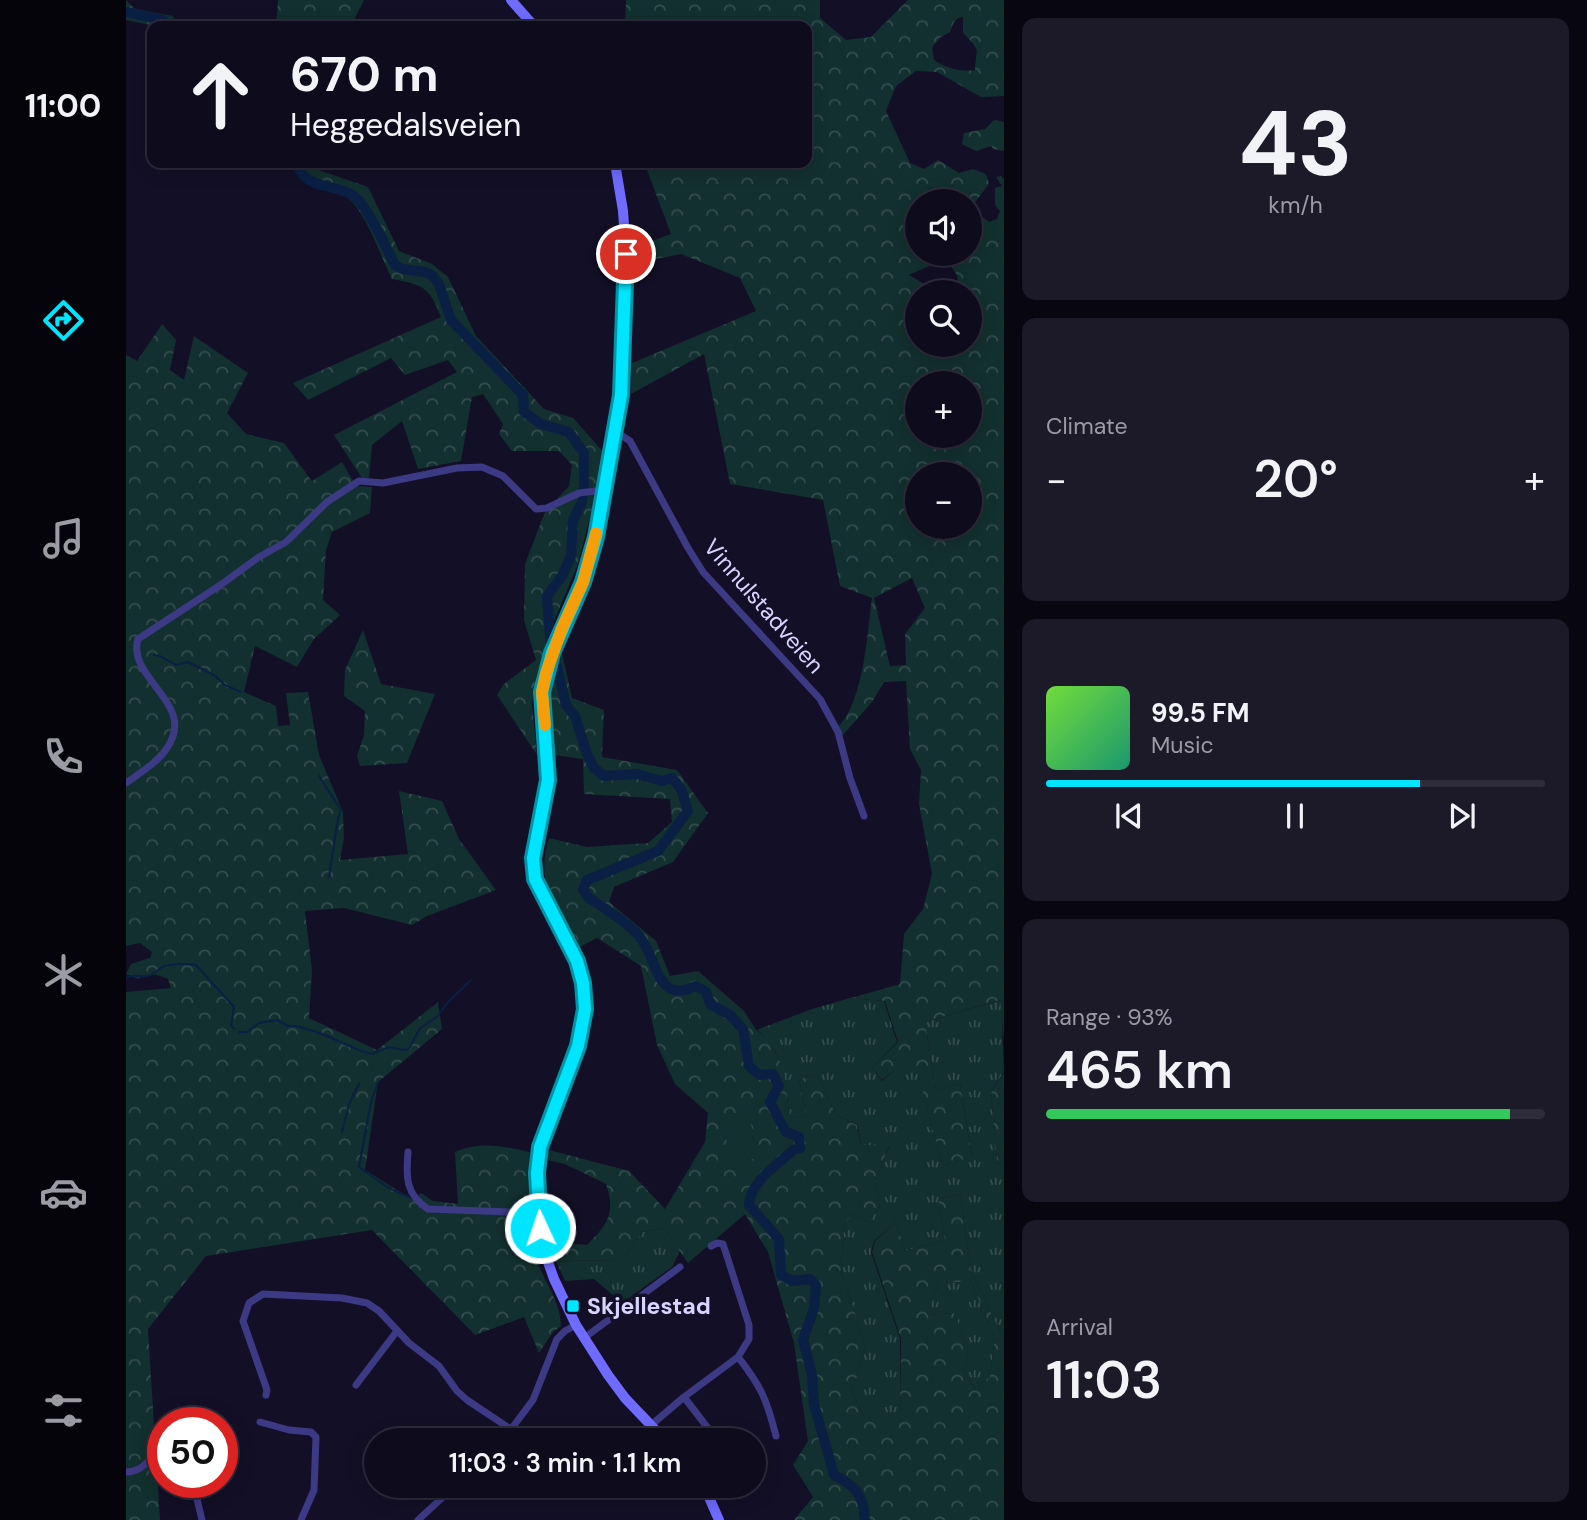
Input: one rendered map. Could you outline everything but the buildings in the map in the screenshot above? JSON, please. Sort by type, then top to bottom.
[{"type":"main road","points":[[511,0],[530,21]]},
{"type":"main road","points":[[615,168],[622,198],[626,254],[623,365],[616,432],[589,565],[552,653],[542,692],[548,755],[547,793],[533,867],[539,890],[577,961],[583,983],[585,1009],[578,1046],[540,1147],[537,1173],[542,1238],[548,1264],[584,1338],[608,1375],[650,1426]]},
{"type":"main road","points":[[709,1498],[719,1520]]},
{"type":"street","name":"Vinnulstadveien","points":[[616,432],[630,441],[703,572],[820,699],[838,732],[850,778],[864,816]]},
{"type":"street","points":[[126,783],[166,751],[173,735],[170,712],[164,701],[143,679],[134,664],[132,652],[138,639],[259,557],[286,542],[315,512],[341,491],[359,481],[383,483],[471,466],[493,470],[503,476],[536,509],[547,508],[579,493],[604,491]]},
{"type":"street","points":[[408,1152],[408,1188],[428,1209],[540,1213]]},
{"type":"street","points":[[650,1426],[738,1357],[749,1339],[749,1325],[723,1244],[711,1246]]},
{"type":"street","points":[[584,1338],[680,1267]]},
{"type":"street","points":[[266,1395],[267,1390],[253,1366],[243,1321],[249,1303],[263,1294],[359,1301],[380,1311],[397,1331],[439,1366],[457,1391],[509,1428]]},
{"type":"street","points":[[513,1428],[533,1400],[557,1339],[576,1325]]},
{"type":"street","points":[[356,1385],[397,1331]]},
{"type":"street","points":[[738,1357],[760,1385],[767,1400],[776,1436]]},
{"type":"street","points":[[684,1397],[708,1428]]},
{"type":"street","points":[[260,1422],[289,1430],[311,1432],[316,1437],[314,1490],[301,1520]]},
{"type":"street","points":[[126,1472],[139,1471],[147,1463]]},
{"type":"street","points":[[197,1498],[202,1520]]},
{"type":"street","points":[[418,1520],[442,1498]]},
{"type":"green space","points":[[126,0],[135,9],[173,16],[175,21],[147,21],[147,24],[126,20]]},
{"type":"green space","points":[[278,0],[364,0],[354,21],[276,21]]},
{"type":"green space","points":[[626,0],[820,0],[820,18],[846,40],[871,37],[908,0],[1004,0],[1004,96],[981,97],[937,72],[916,71],[896,86],[886,111],[910,163],[924,169],[938,160],[959,173],[973,169],[986,174],[989,184],[982,193],[982,189],[905,189],[905,266],[929,266],[909,275],[918,280],[905,280],[905,357],[982,357],[982,280],[958,280],[951,266],[982,266],[982,217],[989,222],[997,219],[1000,211],[995,205],[995,188],[1002,186],[996,177],[1001,176],[1004,179],[1004,1041],[1000,1000],[925,1022],[936,1091],[960,1084],[972,1157],[942,1165],[913,1055],[882,1080],[872,1068],[898,1042],[885,1001],[851,998],[900,984],[904,934],[923,909],[932,874],[919,804],[921,770],[910,749],[906,681],[884,682],[872,702],[842,736],[838,727],[854,701],[859,684],[872,598],[840,586],[823,500],[730,484],[704,354],[631,394],[632,363],[756,311],[740,278],[681,254],[651,260],[636,247],[671,234],[647,170],[644,168],[812,168],[812,21],[625,21]],"holes":[[[963,17],[963,33],[977,50],[975,70],[953,69],[934,60],[932,47],[950,32],[954,22]],[[912,578],[925,608],[905,634],[906,665],[890,666],[874,598]]]},
{"type":"green space","points":[[994,120],[1004,122],[1004,151],[991,146],[976,151],[962,144],[964,133],[985,129]]},
{"type":"green space","points":[[294,168],[313,168],[368,187],[399,251],[432,264],[448,277],[476,336],[544,409],[573,418],[606,455],[578,564],[554,621],[537,674],[532,704],[537,755],[497,695],[504,684],[536,660],[524,620],[525,564],[545,512],[569,486],[572,465],[559,451],[512,451],[499,434],[503,424],[483,394],[472,397],[461,461],[418,469],[402,421],[372,445],[369,478],[362,478],[334,435],[457,372],[448,360],[405,375],[391,358],[308,400],[293,383],[441,317],[433,299],[424,289],[392,279],[368,225],[348,198],[308,183]]},
{"type":"green space","points":[[162,324],[176,340],[170,370],[184,380],[194,336],[248,373],[227,413],[246,434],[284,443],[312,481],[342,462],[356,486],[372,487],[370,513],[332,532],[326,550],[323,600],[340,615],[314,639],[297,667],[255,646],[244,692],[276,706],[278,726],[290,725],[286,693],[308,692],[319,755],[343,812],[344,838],[340,860],[408,854],[399,791],[442,801],[459,839],[496,890],[427,916],[412,925],[344,908],[305,911],[312,970],[309,1018],[377,1050],[438,1002],[442,1029],[378,1082],[365,1170],[413,1200],[421,1193],[433,1201],[458,1204],[455,1152],[474,1147],[501,1146],[529,1152],[532,1242],[538,1264],[555,1299],[561,1326],[553,1332],[539,1353],[524,1317],[475,1335],[372,1230],[206,1256],[148,1329],[153,1407],[147,1407],[147,1498],[159,1498],[160,1520],[126,1520],[126,992],[171,988],[168,979],[160,976],[150,975],[138,979],[126,974],[131,964],[150,958],[152,952],[140,943],[126,946],[126,355],[137,361]]},
{"type":"green space","points":[[363,630],[381,684],[435,694],[407,763],[360,766],[357,756],[364,735],[365,711],[344,696],[345,670]]},
{"type":"green space","points":[[560,644],[572,698],[604,710],[602,757],[677,770],[708,813],[673,862],[614,887],[609,902],[656,941],[670,976],[698,971],[744,1011],[756,1030],[769,1040],[783,1068],[790,1118],[806,1116],[799,1079],[817,1074],[836,1115],[857,1125],[861,1145],[889,1146],[875,1181],[880,1206],[868,1222],[854,1213],[844,1224],[841,1270],[866,1347],[852,1392],[865,1418],[900,1416],[901,1339],[872,1252],[875,1241],[896,1222],[905,1251],[945,1240],[938,1199],[960,1194],[971,1271],[1000,1332],[1004,1329],[1004,1520],[794,1520],[813,1497],[793,1465],[808,1441],[794,1343],[768,1252],[745,1214],[688,1263],[664,1228],[642,1232],[622,1260],[555,1261],[551,1242],[587,1245],[605,1224],[610,1203],[606,1184],[565,1164],[547,1160],[549,1150],[629,1171],[665,1209],[705,1142],[708,1113],[675,1084],[657,1045],[641,966],[597,938],[578,948],[550,896],[544,869],[549,838],[587,847],[648,843],[672,822],[670,799],[584,794],[583,759],[554,755],[548,680]],"holes":[[[939,1282],[971,1282],[995,1337],[990,1377],[975,1388],[965,1374],[968,1350],[954,1313],[927,1315]]]},
{"type":"green space","points":[[850,998],[884,1001],[897,1042],[872,1068],[882,1081],[913,1054],[942,1165],[972,1156],[960,1084],[936,1091],[925,1022],[1001,1000],[1004,1071],[991,1093],[997,1163],[1004,1166],[1004,1329],[1000,1332],[971,1271],[960,1194],[938,1199],[945,1240],[905,1251],[896,1222],[874,1241],[871,1252],[900,1339],[900,1417],[865,1418],[852,1392],[866,1347],[841,1270],[844,1224],[854,1213],[868,1222],[880,1206],[875,1181],[889,1147],[861,1145],[858,1125],[836,1115],[817,1074],[799,1079],[806,1116],[790,1118],[785,1081],[778,1059],[773,1048],[757,1030]]},
{"type":"green space","points":[[1004,1072],[1004,1166],[997,1163],[991,1093]]},
{"type":"green space","points":[[747,1110],[760,1157],[733,1164],[720,1117]]},
{"type":"green space","points":[[664,1228],[680,1251],[672,1267],[622,1303],[594,1279],[565,1281],[556,1261],[622,1260],[642,1232]]},
{"type":"green space","points":[[939,1282],[971,1282],[995,1337],[990,1377],[975,1388],[965,1374],[968,1350],[954,1313],[927,1315]]},
{"type":"waterway","points":[[126,12],[164,21]]},
{"type":"waterway","points":[[299,168],[314,183],[349,193],[361,203],[395,265],[433,276],[439,284],[451,320],[523,395],[524,412],[541,424],[569,432],[584,453],[582,502],[573,520],[571,556],[562,576],[547,596],[550,636],[566,705],[575,716],[594,768],[604,776],[637,774],[662,781],[672,778],[681,789],[688,811],[658,851],[587,880],[583,890],[589,898],[637,934],[666,985],[673,990],[696,986],[706,992],[710,1004],[730,1015],[743,1029],[749,1066],[760,1075],[773,1074],[779,1086],[770,1102],[786,1132],[799,1137],[800,1148],[793,1150],[759,1181],[749,1205],[779,1239],[781,1275],[792,1281],[810,1279],[816,1285],[814,1308],[803,1340],[812,1375],[814,1404],[834,1475],[857,1492],[863,1504],[865,1520]]},
{"type":"waterway","points":[[154,655],[176,665],[188,662],[241,692]]},
{"type":"waterway","points":[[319,776],[341,810],[329,877]]},
{"type":"waterway","points":[[126,978],[150,975],[169,965],[196,965],[234,1007],[231,1025],[234,1029]]},
{"type":"waterway","points":[[239,1032],[247,1032],[259,1023],[277,1020],[288,1026],[320,1033],[372,1054],[389,1047],[409,1049],[420,1028],[437,1017],[471,980]]},
{"type":"waterway","points":[[378,1082],[371,1102],[359,1167],[387,1187],[409,1197]]},
{"type":"waterway","points":[[342,1132],[349,1104],[359,1084]]},
{"type":"slow traffic","points":[[545,725],[542,692],[546,673],[562,628],[583,582],[596,533]]},
{"type":"place","name":"Skjellestad","points":[[573,1306]]},
{"type":"route","points":[[540,1228],[537,1173],[540,1147],[570,1071],[584,1024],[585,1009],[583,983],[577,961],[545,904],[533,867],[548,780],[542,692],[552,653],[583,582],[596,537],[621,395],[626,254]]}]
